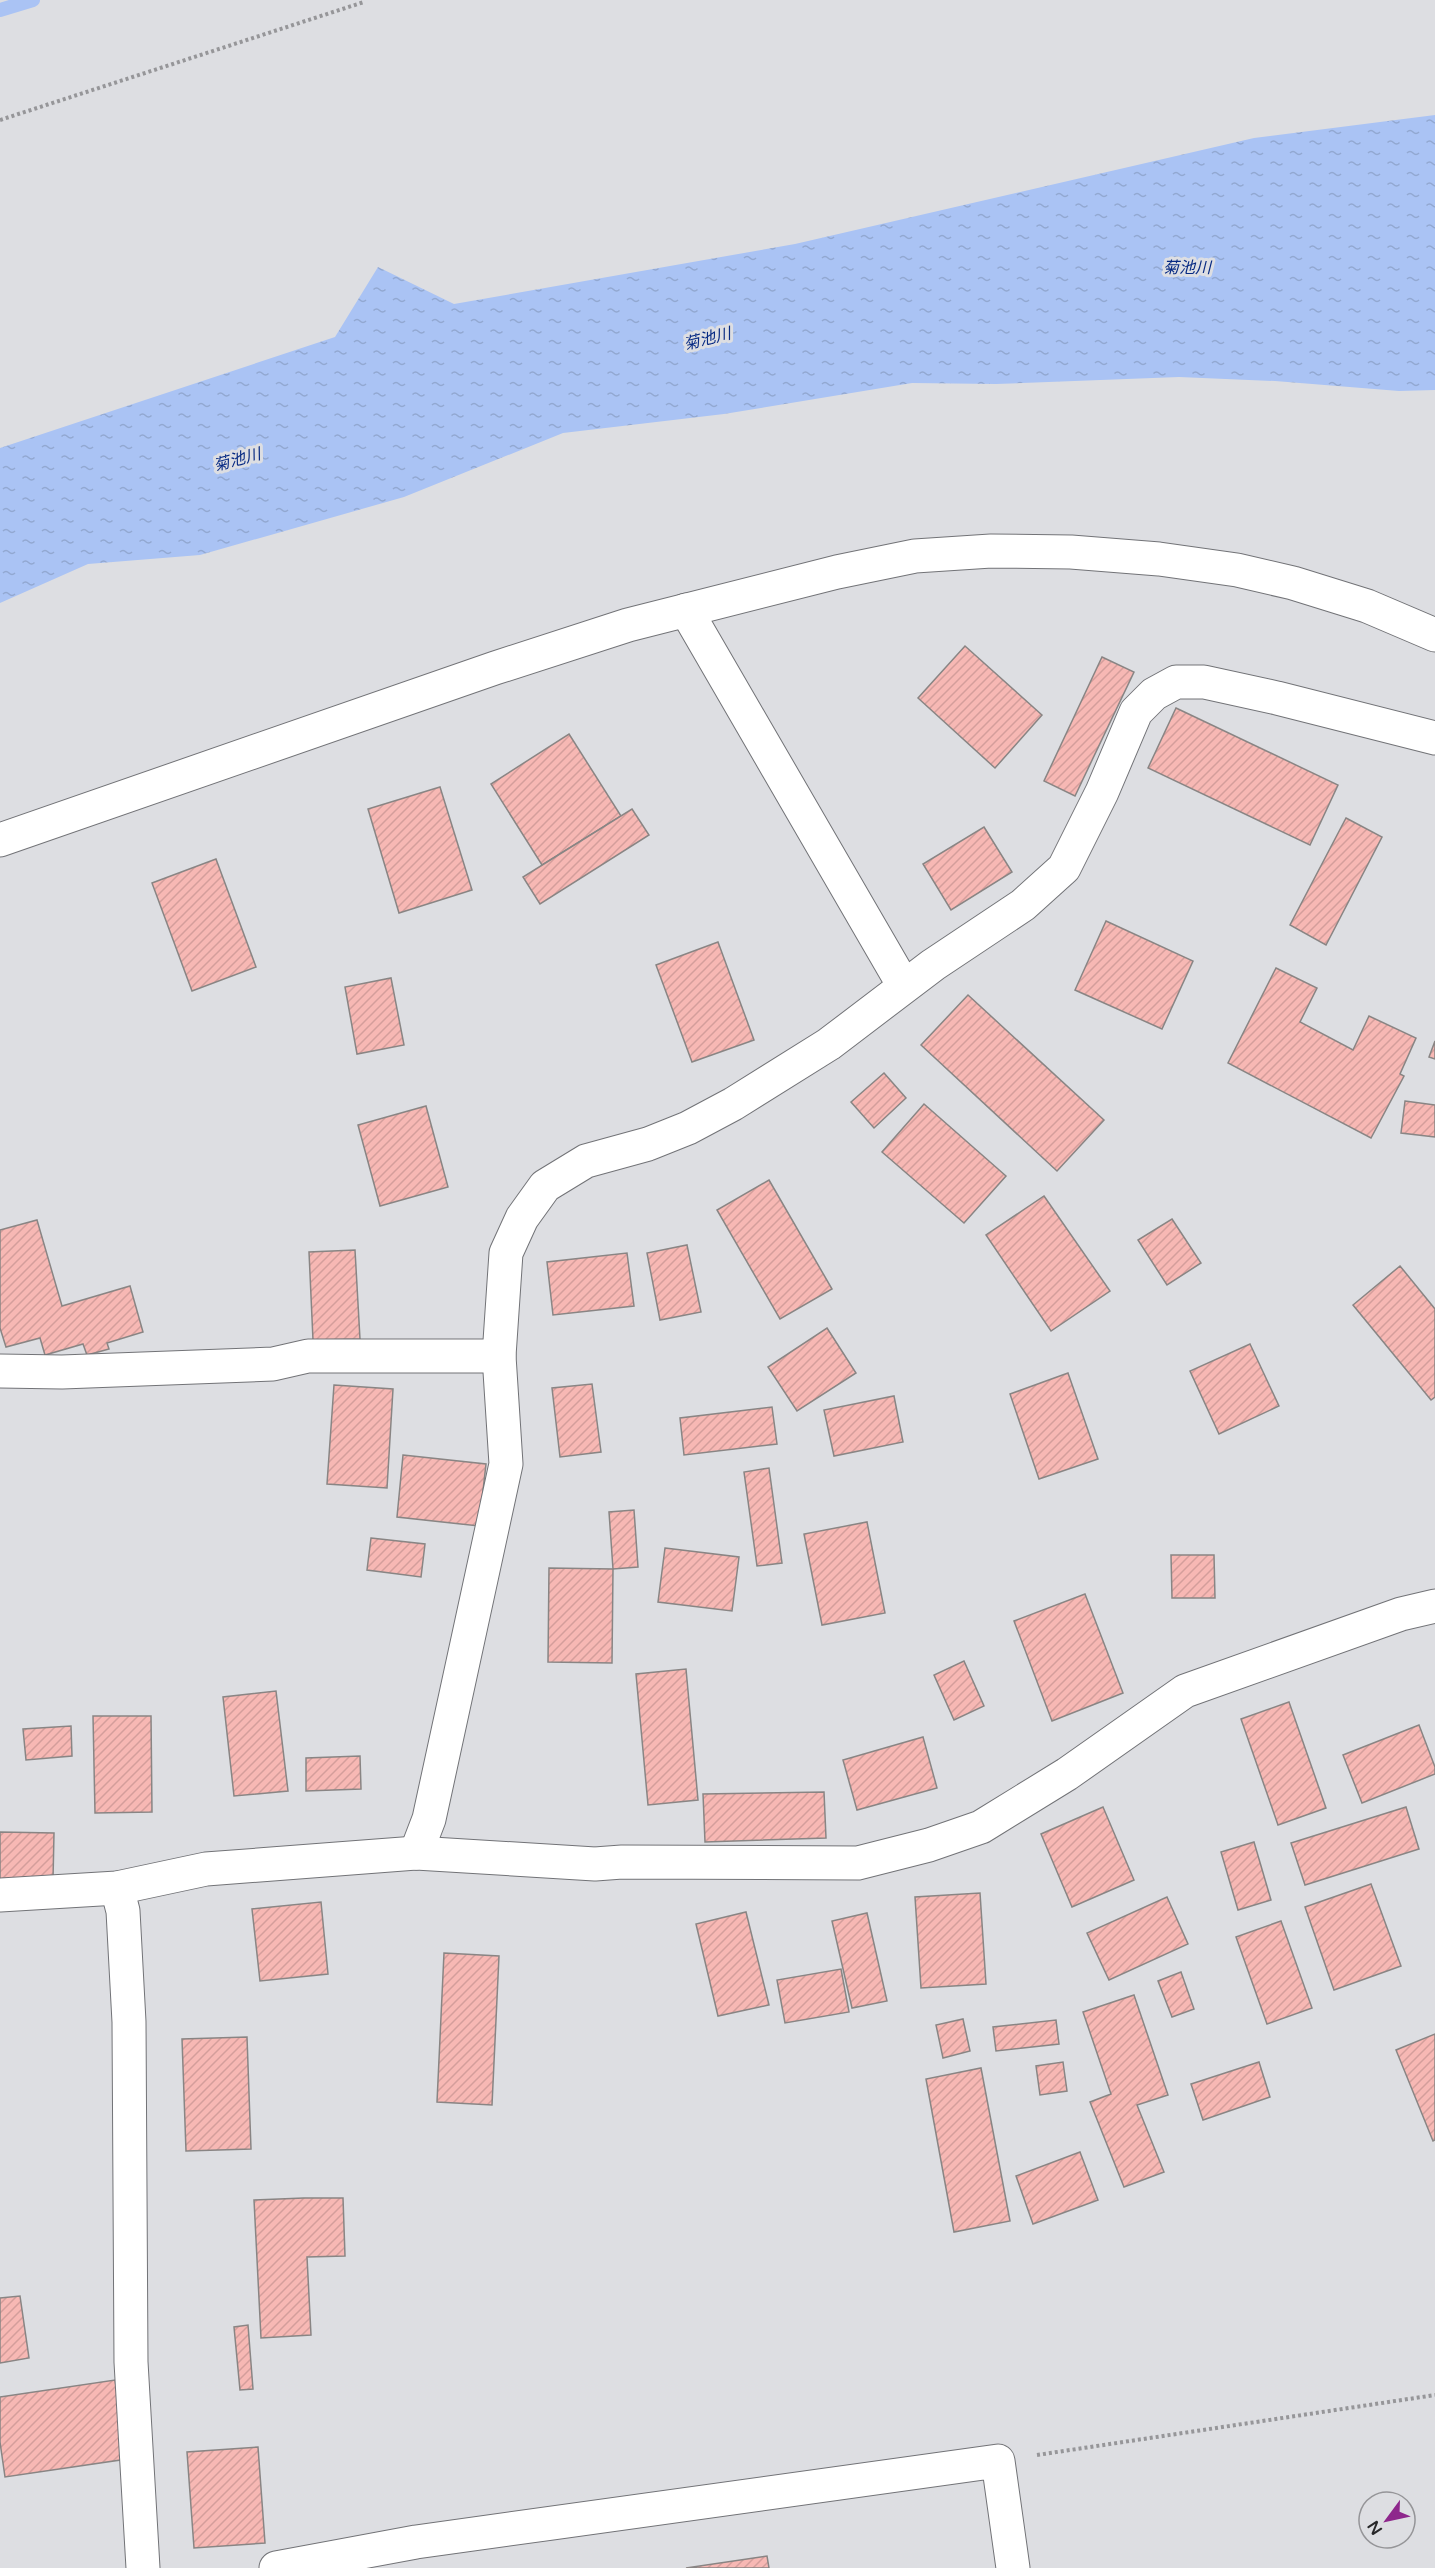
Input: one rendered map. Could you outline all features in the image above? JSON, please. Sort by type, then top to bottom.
[{"type":"street","points":[[0,840],[495,668],[628,625],[837,572],[915,556],[991,551],[1071,552],[1159,559],[1238,570],[1293,583],[1367,606],[1435,635]]},
{"type":"street","points":[[686,610],[904,986]]},
{"type":"street","points":[[416,1853],[429,1819],[506,1464],[499,1356],[506,1252],[522,1218],[545,1186],[586,1161],[648,1144],[688,1128],[734,1104],[829,1044],[904,986],[1023,905],[1064,868],[1102,792],[1136,712],[1154,694],[1176,682],[1203,682],[1277,698],[1435,738]]},
{"type":"street","points":[[0,1371],[62,1372],[273,1364],[308,1356],[499,1356]]},
{"type":"street","points":[[0,1895],[117,1888],[206,1869],[416,1853],[595,1864],[858,1863],[929,1845],[981,1827],[1077,1767],[1185,1691],[1401,1614],[1435,1606]]},
{"type":"street","points":[[117,1888],[123,1911],[129,2022],[131,2362],[142,2568]]},
{"type":"street","points":[[276,2568],[416,2542],[998,2461],[1013,2568]]},
{"type":"path","points":[[0,120],[364,2]]},
{"type":"path","points":[[998,2461],[1435,2395]]},
{"type":"water","name":"菊池川","points":[[1435,115],[1435,390],[1399,391],[1275,381],[1179,377],[996,384],[912,383],[724,414],[563,433],[404,497],[200,555],[88,564],[0,603],[0,448],[335,337],[378,267],[454,304],[795,244],[1254,138]]},
{"type":"building","points":[[965,646],[1042,715],[995,768],[918,698]]},
{"type":"building","points":[[1102,657],[1134,672],[1075,796],[1044,781]]},
{"type":"building","points":[[1176,708],[1338,785],[1310,845],[1148,768]]},
{"type":"building","points":[[569,734],[621,816],[542,865],[491,784]]},
{"type":"building","points":[[440,787],[472,890],[399,913],[368,809]]},
{"type":"building","points":[[632,809],[649,835],[540,904],[523,877]]},
{"type":"building","points":[[1346,818],[1382,837],[1326,945],[1290,925]]},
{"type":"building","points":[[984,827],[1012,872],[951,910],[923,864]]},
{"type":"building","points":[[216,859],[256,967],[192,991],[152,883]]},
{"type":"building","points":[[1106,921],[1193,961],[1162,1029],[1075,990]]},
{"type":"building","points":[[718,942],[754,1040],[692,1062],[656,965]]},
{"type":"building","points":[[1276,968],[1317,988],[1300,1022],[1353,1050],[1369,1016],[1416,1038],[1400,1074],[1404,1076],[1371,1138],[1228,1063]]},
{"type":"building","points":[[391,978],[404,1045],[357,1054],[345,987]]},
{"type":"building","points":[[968,995],[1104,1120],[1057,1171],[921,1045]]},
{"type":"building","points":[[1435,1041],[1435,1059],[1429,1057]]},
{"type":"building","points":[[884,1073],[906,1098],[874,1128],[851,1102]]},
{"type":"building","points":[[1405,1101],[1435,1105],[1435,1137],[1401,1133]]},
{"type":"building","points":[[924,1104],[1006,1176],[964,1223],[882,1152]]},
{"type":"building","points":[[426,1106],[448,1187],[380,1206],[358,1125]]},
{"type":"building","points":[[769,1180],[832,1289],[780,1319],[717,1210]]},
{"type":"building","points":[[1044,1196],[1110,1291],[1051,1331],[986,1235]]},
{"type":"building","points":[[1172,1219],[1201,1263],[1167,1285],[1138,1240]]},
{"type":"building","points":[[37,1220],[62,1306],[130,1286],[143,1332],[107,1343],[109,1349],[87,1355],[83,1344],[45,1355],[40,1338],[6,1347],[0,1328],[0,1230]]},
{"type":"building","points":[[687,1245],[701,1312],[660,1320],[647,1253]]},
{"type":"building","points":[[355,1250],[360,1339],[313,1340],[309,1252]]},
{"type":"building","points":[[627,1253],[634,1306],[553,1315],[547,1262]]},
{"type":"building","points":[[1400,1266],[1435,1309],[1435,1397],[1431,1400],[1353,1305]]},
{"type":"building","points":[[827,1328],[856,1373],[797,1411],[768,1367]]},
{"type":"building","points":[[1250,1344],[1279,1406],[1219,1434],[1190,1371]]},
{"type":"building","points":[[1068,1373],[1098,1459],[1039,1479],[1010,1394]]},
{"type":"building","points":[[592,1384],[601,1452],[560,1457],[552,1388]]},
{"type":"building","points":[[334,1385],[393,1389],[387,1488],[327,1484]]},
{"type":"building","points":[[894,1396],[903,1442],[834,1456],[824,1410]]},
{"type":"building","points":[[772,1407],[777,1444],[684,1455],[680,1418]]},
{"type":"building","points":[[403,1455],[486,1464],[479,1526],[397,1517]]},
{"type":"building","points":[[769,1468],[782,1563],[757,1566],[744,1472]]},
{"type":"building","points":[[634,1510],[638,1567],[613,1569],[609,1512]]},
{"type":"building","points":[[867,1522],[885,1613],[822,1625],[804,1534]]},
{"type":"building","points":[[371,1538],[425,1544],[421,1577],[367,1570]]},
{"type":"building","points":[[665,1548],[739,1557],[732,1611],[658,1602]]},
{"type":"building","points":[[1171,1555],[1214,1555],[1215,1598],[1172,1598]]},
{"type":"building","points":[[549,1568],[613,1569],[612,1663],[548,1662]]},
{"type":"building","points":[[1085,1594],[1123,1693],[1052,1721],[1014,1621]]},
{"type":"building","points":[[964,1661],[984,1706],[954,1720],[934,1675]]},
{"type":"building","points":[[686,1669],[698,1800],[648,1805],[636,1674]]},
{"type":"building","points":[[276,1691],[288,1791],[234,1796],[223,1697]]},
{"type":"building","points":[[1289,1702],[1326,1808],[1278,1825],[1241,1719]]},
{"type":"building","points":[[93,1716],[151,1716],[152,1812],[95,1813]]},
{"type":"building","points":[[1419,1725],[1435,1767],[1435,1774],[1362,1803],[1343,1755]]},
{"type":"building","points":[[71,1726],[72,1756],[26,1760],[23,1729]]},
{"type":"building","points":[[923,1737],[937,1788],[857,1810],[843,1760]]},
{"type":"building","points":[[360,1756],[361,1789],[306,1791],[306,1758]]},
{"type":"building","points":[[824,1792],[826,1838],[705,1842],[703,1794]]},
{"type":"building","points":[[1103,1807],[1134,1880],[1072,1907],[1041,1834]]},
{"type":"building","points":[[1406,1807],[1419,1849],[1305,1885],[1291,1843]]},
{"type":"building","points":[[0,1832],[54,1833],[53,1880],[0,1879]]},
{"type":"building","points":[[1254,1842],[1271,1900],[1238,1910],[1221,1852]]},
{"type":"building","points":[[1371,1884],[1401,1966],[1334,1990],[1305,1907]]},
{"type":"building","points":[[980,1893],[986,1984],[921,1988],[915,1897]]},
{"type":"building","points":[[1167,1897],[1188,1944],[1109,1980],[1087,1933]]},
{"type":"building","points":[[321,1902],[328,1974],[260,1981],[252,1909]]},
{"type":"building","points":[[746,1912],[769,2005],[718,2016],[696,1924]]},
{"type":"building","points":[[867,1913],[887,2001],[852,2008],[832,1921]]},
{"type":"building","points":[[1281,1921],[1312,2008],[1267,2024],[1236,1937]]},
{"type":"building","points":[[444,1953],[499,1956],[492,2105],[437,2102]]},
{"type":"building","points":[[841,1969],[849,2012],[785,2023],[777,1980]]},
{"type":"building","points":[[1181,1972],[1194,2009],[1172,2017],[1158,1981]]},
{"type":"building","points":[[1134,1995],[1168,2095],[1137,2105],[1164,2172],[1124,2187],[1090,2102],[1111,2094],[1083,2012]]},
{"type":"building","points":[[963,2019],[970,2051],[943,2058],[936,2025]]},
{"type":"building","points":[[1056,2020],[1059,2044],[996,2051],[993,2027]]},
{"type":"building","points":[[1435,2034],[1435,2140],[1433,2141],[1396,2050]]},
{"type":"building","points":[[247,2037],[251,2149],[186,2151],[182,2039]]},
{"type":"building","points":[[1063,2062],[1067,2091],[1040,2095],[1036,2066]]},
{"type":"building","points":[[1259,2062],[1270,2097],[1203,2120],[1191,2084]]},
{"type":"building","points":[[981,2068],[1010,2221],[954,2232],[926,2079]]},
{"type":"building","points":[[1080,2152],[1098,2200],[1033,2224],[1016,2176]]},
{"type":"building","points":[[343,2198],[345,2256],[307,2257],[311,2335],[261,2338],[254,2200]]},
{"type":"building","points":[[20,2296],[29,2358],[0,2363],[0,2298]]},
{"type":"building","points":[[248,2325],[253,2389],[240,2390],[234,2327]]},
{"type":"building","points":[[115,2380],[127,2459],[5,2477],[0,2442],[0,2397]]},
{"type":"building","points":[[258,2447],[265,2543],[194,2548],[187,2452]]},
{"type":"building","points":[[767,2556],[769,2568],[686,2568]]},
{"type":"waterway","points":[[0,10],[33,0]]}]
